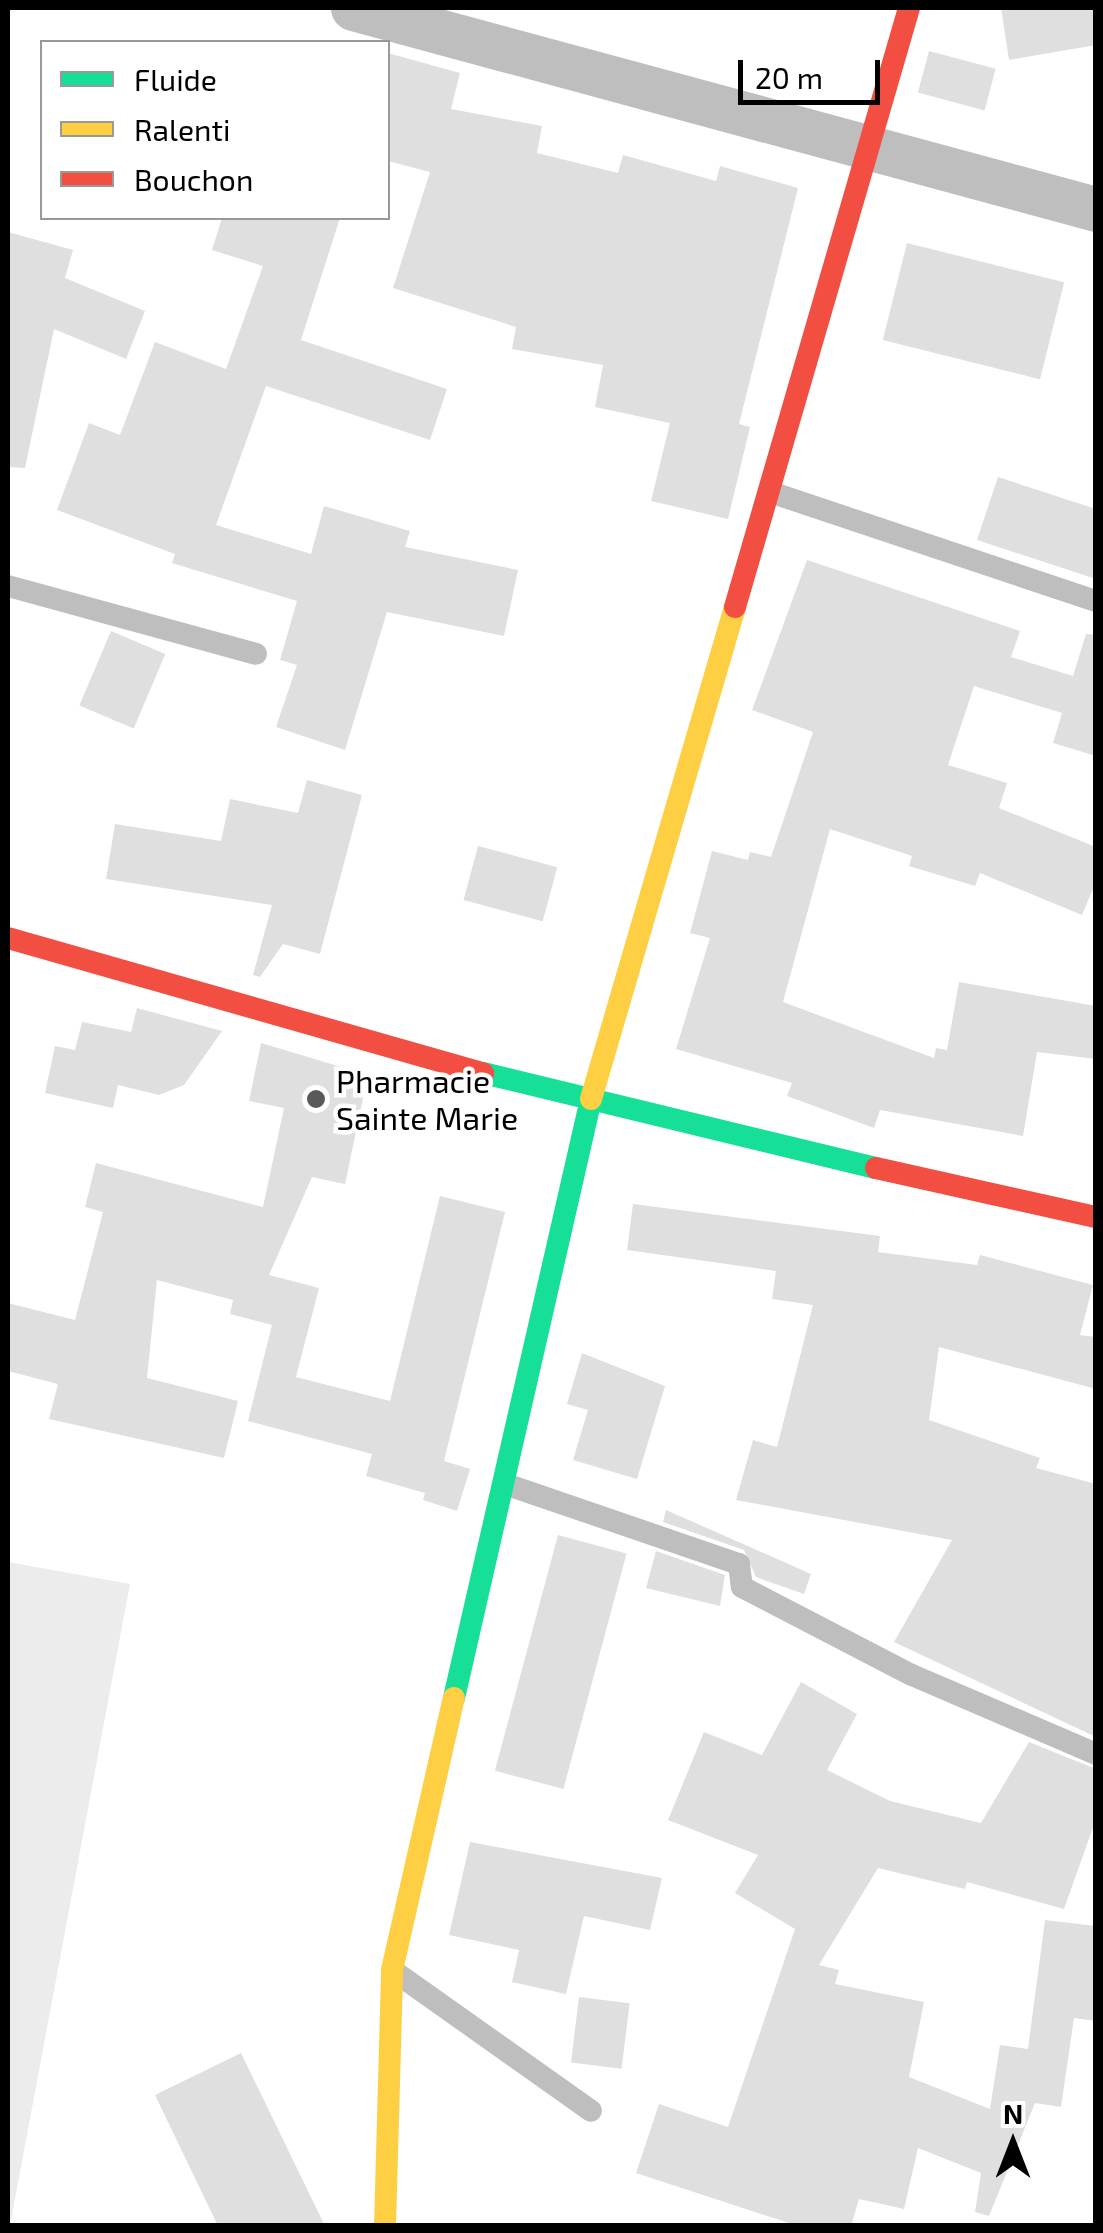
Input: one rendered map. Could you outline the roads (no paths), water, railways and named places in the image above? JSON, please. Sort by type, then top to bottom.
[{"type":"street","points":[[353,8],[1096,209]]},
{"type":"street","points":[[384,2226],[392,1970],[508,1485],[590,1104],[909,8]]},
{"type":"street","points":[[8,938],[590,1104],[1096,1217]]},
{"type":"lane","points":[[770,492],[1096,602]]},
{"type":"lane","points":[[8,586],[256,654]]},
{"type":"lane","points":[[508,1485],[740,1564],[742,1587],[912,1675],[1096,1754]]},
{"type":"lane","points":[[392,1970],[591,2111]]},
{"type":"place","name":"Pharmacie Sainte Marie","points":[[316,1099]]}]
